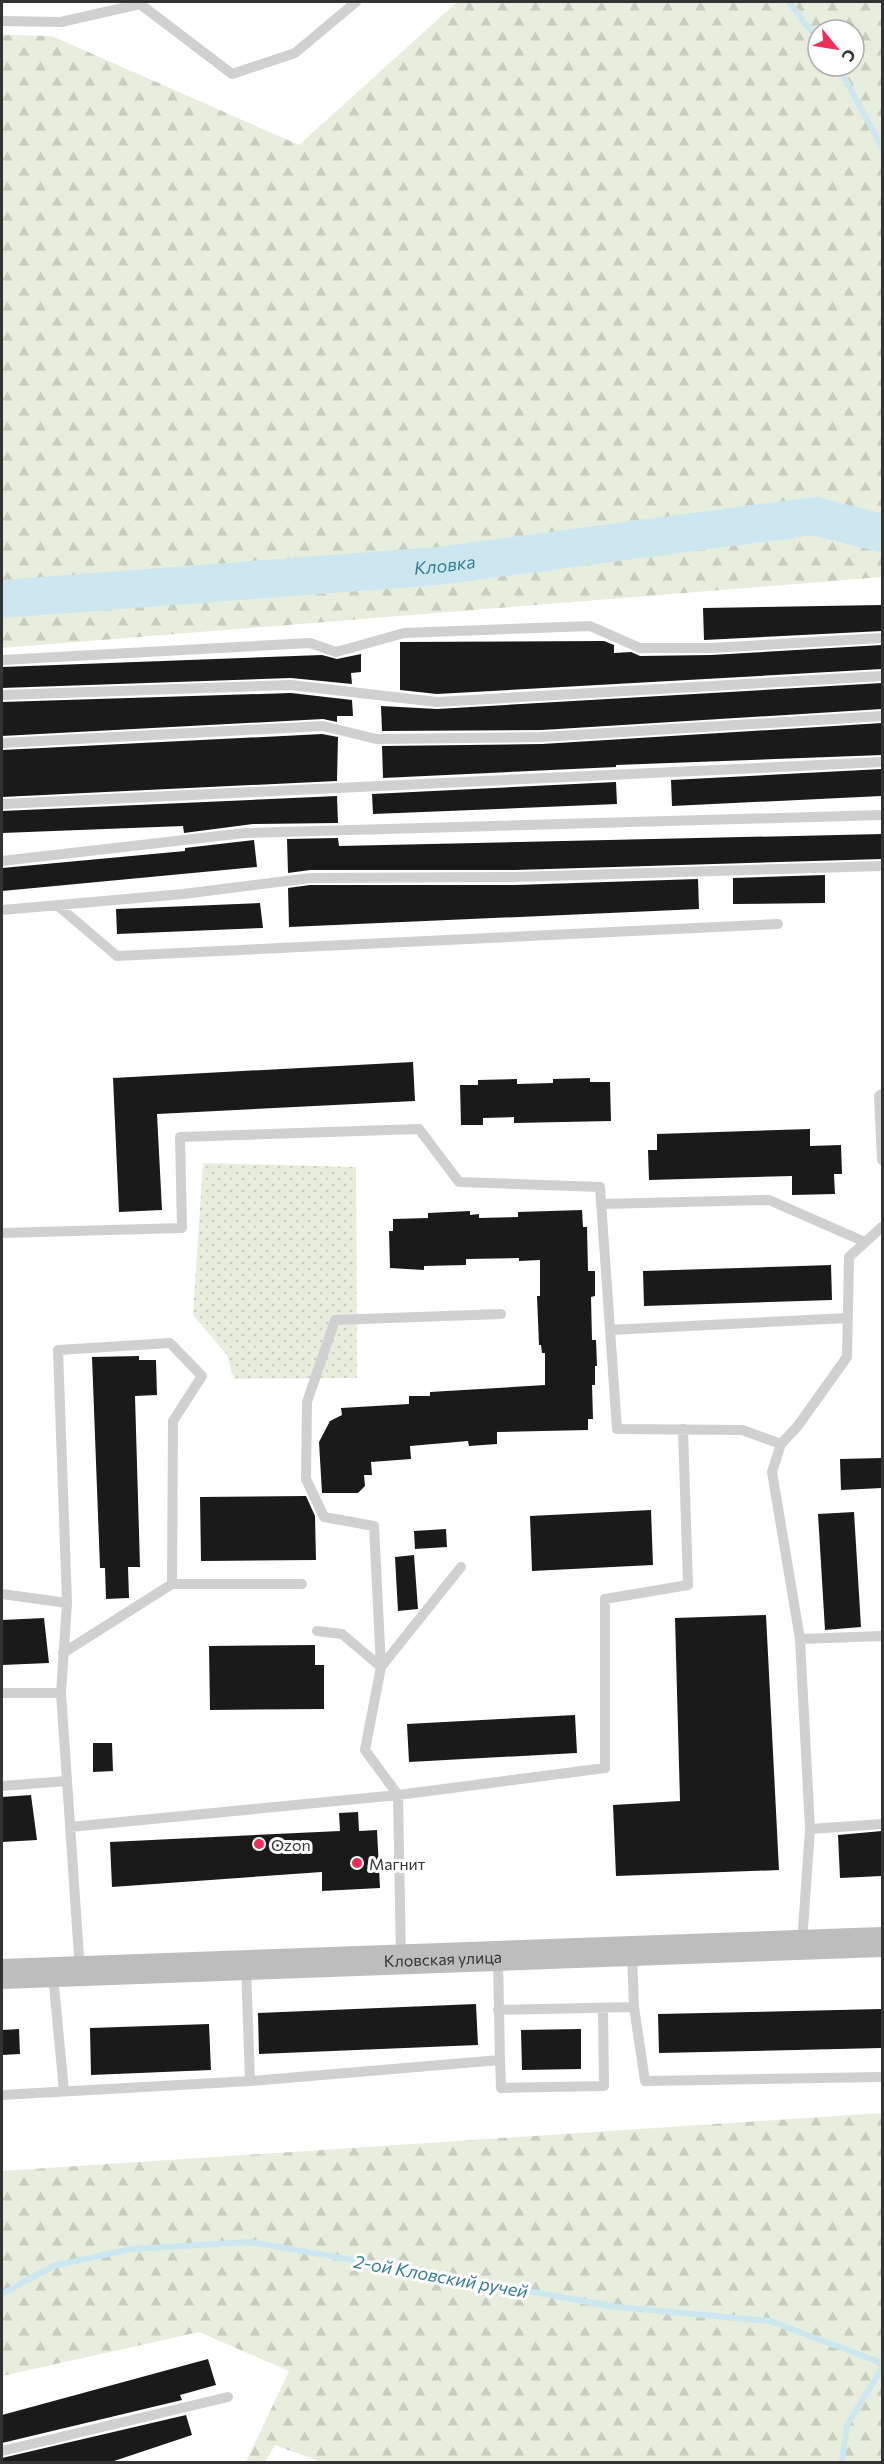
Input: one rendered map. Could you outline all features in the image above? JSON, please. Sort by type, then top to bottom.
[{"type":"street","name":"Кловская улица","points":[[2,1974],[882,1942]]},
{"type":"lane","points":[[2,21],[61,22],[140,4],[232,74],[295,53],[356,2]]},
{"type":"lane","points":[[2,660],[310,643],[336,652],[404,633],[590,626],[640,648],[711,648],[882,638]]},
{"type":"lane","points":[[2,695],[291,685],[437,702],[882,676]]},
{"type":"lane","points":[[2,743],[323,726],[376,739],[542,736],[882,716]]},
{"type":"lane","points":[[2,804],[882,762]]},
{"type":"lane","points":[[2,861],[245,833],[882,815]]},
{"type":"lane","points":[[2,910],[310,878],[515,877],[882,866]]},
{"type":"lane","points":[[57,905],[117,956],[778,924]]},
{"type":"lane","points":[[882,1094],[879,1096],[882,1160]]},
{"type":"lane","points":[[2,1233],[182,1228],[180,1137],[419,1129],[459,1182],[600,1187],[617,1429],[742,1430],[781,1444]]},
{"type":"lane","points":[[601,1204],[769,1200],[865,1242]]},
{"type":"lane","points":[[801,1945],[810,1829],[800,1639],[772,1472],[781,1444],[797,1428],[847,1357],[849,1257],[882,1227]]},
{"type":"lane","points":[[401,1959],[398,1795],[365,1750],[381,1667],[374,1526],[324,1517],[306,1479],[307,1401],[335,1320],[501,1314]]},
{"type":"lane","points":[[610,1330],[848,1318]]},
{"type":"lane","points":[[64,2091],[70,1827],[61,1693],[67,1603],[58,1350],[170,1343],[202,1376],[173,1421],[172,1584]]},
{"type":"lane","points":[[70,1827],[398,1795],[605,1768],[604,1599],[688,1585],[683,1430]]},
{"type":"lane","points":[[381,1667],[461,1567]]},
{"type":"lane","points":[[63,1653],[172,1584],[302,1584]]},
{"type":"lane","points":[[2,1594],[67,1603]]},
{"type":"lane","points":[[317,1631],[342,1634],[381,1667]]},
{"type":"lane","points":[[800,1639],[882,1636]]},
{"type":"lane","points":[[2,1693],[61,1693]]},
{"type":"lane","points":[[2,1786],[67,1781]]},
{"type":"lane","points":[[810,1829],[882,1824]]},
{"type":"lane","points":[[631,1951],[634,2007],[645,2081],[882,2077]]},
{"type":"lane","points":[[498,1956],[501,2088],[604,2086],[603,2007]]},
{"type":"lane","points":[[246,1965],[250,2081]]},
{"type":"lane","points":[[498,2010],[634,2007]]},
{"type":"lane","points":[[2,2095],[250,2081],[500,2060]]},
{"type":"lane","points":[[2,2451],[228,2397]]},
{"type":"green space","points":[[457,2],[882,2],[882,577],[2,648],[2,35],[52,36],[299,145]]},
{"type":"green space","points":[[203,1163],[356,1167],[357,1378],[234,1379],[227,1355],[193,1315]]},
{"type":"green space","points":[[882,2113],[882,2462],[321,2462],[275,2445],[265,2462],[246,2462],[289,2371],[199,2332],[2,2376],[2,2171]]},
{"type":"building","points":[[882,605],[882,631],[704,640],[703,608]]},
{"type":"building","points":[[604,641],[614,645],[614,653],[631,652],[640,656],[711,655],[882,645],[882,669],[437,694],[400,690],[400,642]]},
{"type":"building","points":[[361,654],[361,672],[351,673],[352,684],[291,678],[2,688],[2,667],[322,655],[337,659]]},
{"type":"building","points":[[882,683],[882,709],[542,730],[382,731],[381,706],[437,709]]},
{"type":"building","points":[[291,693],[352,700],[353,716],[337,716],[337,722],[323,719],[2,736],[2,702]]},
{"type":"building","points":[[882,723],[882,755],[616,765],[616,767],[383,778],[382,746],[542,744]]},
{"type":"building","points":[[322,734],[338,737],[337,781],[2,797],[2,750]]},
{"type":"building","points":[[882,769],[882,796],[672,806],[671,780]]},
{"type":"building","points":[[616,782],[617,804],[373,814],[372,794]]},
{"type":"building","points":[[337,796],[338,823],[253,824],[184,833],[183,826],[2,833],[2,811]]},
{"type":"building","points":[[882,834],[882,859],[515,870],[310,870],[288,873],[287,839],[338,838],[339,846]]},
{"type":"building","points":[[254,840],[257,867],[2,891],[2,868],[185,851],[185,848]]},
{"type":"building","points":[[825,875],[825,903],[733,904],[733,878]]},
{"type":"building","points":[[698,879],[699,909],[289,927],[288,888],[310,885],[515,885]]},
{"type":"building","points":[[260,903],[263,928],[117,934],[116,909]]},
{"type":"building","points":[[413,1062],[415,1101],[157,1114],[162,1210],[119,1212],[113,1078]]},
{"type":"building","points":[[590,1078],[590,1082],[610,1082],[611,1121],[514,1123],[514,1117],[483,1118],[483,1125],[461,1125],[460,1085],[478,1085],[478,1080],[517,1079],[517,1084],[553,1083],[553,1079]]},
{"type":"building","points":[[810,1129],[810,1146],[841,1145],[842,1174],[834,1174],[835,1194],[792,1195],[792,1176],[649,1180],[648,1150],[657,1150],[657,1134]]},
{"type":"building","points":[[582,1210],[583,1227],[587,1227],[588,1271],[595,1271],[595,1296],[591,1297],[592,1340],[596,1340],[597,1366],[595,1366],[595,1385],[592,1385],[593,1419],[588,1419],[588,1430],[497,1432],[497,1444],[469,1446],[468,1441],[410,1446],[411,1459],[371,1462],[372,1475],[364,1475],[365,1486],[358,1493],[322,1493],[319,1442],[330,1421],[342,1415],[341,1408],[409,1404],[409,1396],[430,1396],[430,1392],[545,1385],[545,1353],[542,1353],[541,1345],[539,1345],[537,1296],[540,1296],[540,1260],[466,1259],[466,1265],[424,1266],[424,1270],[390,1268],[389,1231],[393,1231],[393,1219],[428,1218],[428,1213],[470,1211],[470,1215],[479,1214],[479,1218],[518,1217],[518,1212]]},
{"type":"building","points":[[831,1265],[832,1300],[644,1306],[643,1271]]},
{"type":"building","points":[[139,1356],[139,1360],[156,1360],[157,1395],[135,1396],[140,1567],[128,1567],[129,1598],[106,1599],[105,1568],[100,1568],[92,1357]]},
{"type":"building","points":[[882,1458],[882,1488],[841,1490],[840,1459]]},
{"type":"building","points":[[306,1496],[315,1516],[316,1560],[201,1561],[200,1497]]},
{"type":"building","points":[[651,1510],[653,1565],[532,1571],[530,1516]]},
{"type":"building","points":[[854,1512],[861,1627],[825,1630],[818,1514]]},
{"type":"building","points":[[446,1529],[447,1547],[415,1549],[414,1531]]},
{"type":"building","points":[[414,1555],[418,1609],[398,1611],[395,1557]]},
{"type":"building","points":[[766,1615],[779,1870],[616,1876],[613,1805],[680,1801],[675,1618]]},
{"type":"building","points":[[44,1618],[49,1663],[2,1665],[2,1620]]},
{"type":"building","points":[[315,1645],[315,1665],[324,1665],[324,1709],[210,1710],[209,1646]]},
{"type":"building","points":[[575,1715],[577,1753],[409,1762],[407,1724]]},
{"type":"building","points":[[93,1743],[112,1743],[113,1771],[93,1772]]},
{"type":"building","points":[[31,1795],[37,1840],[2,1842],[2,1797]]},
{"type":"building","points":[[358,1812],[359,1831],[377,1830],[380,1888],[322,1891],[322,1872],[112,1887],[110,1842],[340,1831],[339,1813]]},
{"type":"building","points":[[882,1831],[882,1876],[840,1878],[838,1835]]},
{"type":"building","points":[[476,2004],[478,2045],[259,2054],[258,2013]]},
{"type":"building","points":[[882,2009],[882,2048],[659,2053],[658,2014]]},
{"type":"building","points":[[209,2024],[211,2070],[91,2075],[90,2028]]},
{"type":"building","points":[[19,2029],[20,2054],[2,2055],[2,2030]]},
{"type":"building","points":[[581,2029],[581,2069],[522,2070],[521,2030]]},
{"type":"building","points":[[208,2359],[216,2385],[180,2395],[182,2400],[2,2443],[2,2415]]},
{"type":"building","points":[[186,2415],[192,2435],[108,2463],[2,2463],[2,2458]]},
{"type":"waterway","points":[[789,2],[806,24]]},
{"type":"waterway","points":[[845,78],[882,147]]},
{"type":"waterway","name":"Кловка","points":[[2,599],[437,566],[814,516],[882,533]]},
{"type":"waterway","name":"2-ой Кловский ручей","points":[[2,2294],[53,2266],[131,2249],[251,2242],[617,2307],[770,2321],[882,2363]]},
{"type":"waterway","points":[[842,2462],[847,2425],[882,2368]]},
{"type":"place","name":"Ozon","points":[[259,1844]]},
{"type":"place","name":"Магнит","points":[[357,1863]]}]
